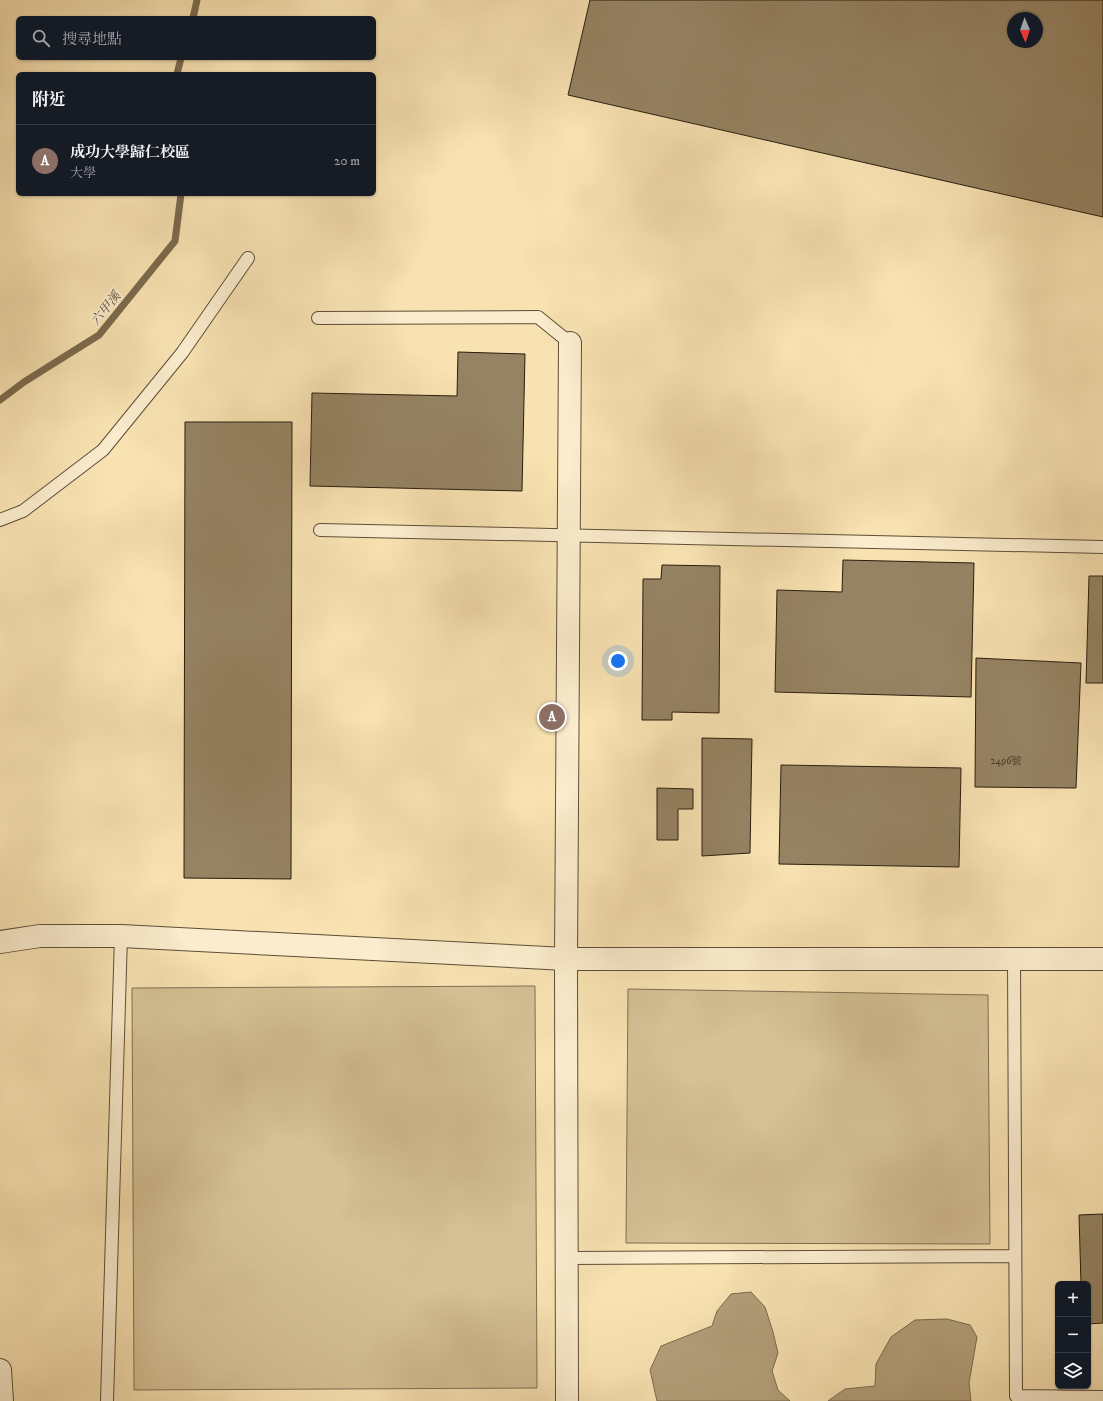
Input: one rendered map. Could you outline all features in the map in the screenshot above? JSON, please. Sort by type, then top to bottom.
[{"type":"street","points":[[567,1401],[566,959],[570,343]]},
{"type":"street","points":[[0,942],[40,936],[122,936],[566,959],[1103,958]]},
{"type":"street","points":[[0,1370],[2,1401]]},
{"type":"lane","points":[[0,520],[23,511],[103,450],[182,353],[248,258]]},
{"type":"lane","points":[[318,318],[538,317],[570,343]]},
{"type":"lane","points":[[320,530],[1103,547]]},
{"type":"lane","points":[[107,1401],[122,936]]},
{"type":"lane","points":[[1014,958],[1016,1396],[1049,1398],[1103,1396]]},
{"type":"lane","points":[[567,1258],[1015,1256]]},
{"type":"shaded area","points":[[535,986],[537,1388],[134,1390],[132,988]]},
{"type":"shaded area","points":[[628,989],[988,995],[990,1244],[626,1243]]},
{"type":"shaded area","points":[[751,1292],[765,1307],[778,1353],[772,1371],[778,1390],[790,1401],[657,1401],[650,1370],[661,1346],[712,1326],[717,1311],[731,1294]]},
{"type":"shaded area","points":[[947,1319],[970,1325],[977,1337],[969,1383],[971,1401],[828,1401],[845,1389],[875,1386],[876,1364],[891,1337],[915,1320]]},
{"type":"building","points":[[590,0],[1103,0],[1103,217],[568,95]]},
{"type":"building","points":[[458,352],[525,354],[522,491],[310,486],[312,393],[457,396]]},
{"type":"building","points":[[185,422],[292,422],[291,879],[184,878]]},
{"type":"building","points":[[843,560],[974,563],[971,697],[775,692],[777,590],[842,592]]},
{"type":"building","points":[[662,565],[720,566],[719,713],[672,712],[672,720],[642,720],[643,579],[661,579]]},
{"type":"building","points":[[1089,576],[1103,576],[1103,683],[1086,683]]},
{"type":"building","points":[[976,658],[1081,663],[1076,788],[975,787]]},
{"type":"building","points":[[702,738],[752,739],[750,853],[702,856]]},
{"type":"building","points":[[781,765],[961,768],[959,867],[779,864]]},
{"type":"building","points":[[657,788],[693,789],[693,809],[678,809],[678,840],[657,840]]},
{"type":"building","points":[[1103,1214],[1103,1323],[1091,1324],[1091,1281],[1081,1281],[1079,1215]]},
{"type":"waterway","name":"六甲溪","points":[[193,16],[197,0]]},
{"type":"waterway","name":"六甲溪","points":[[178,72],[180,60]]},
{"type":"waterway","name":"六甲溪","points":[[0,400],[24,382],[99,335],[175,241],[181,196]]},
{"type":"place","name":"成功大學歸仁校區","points":[[552,717]]}]
